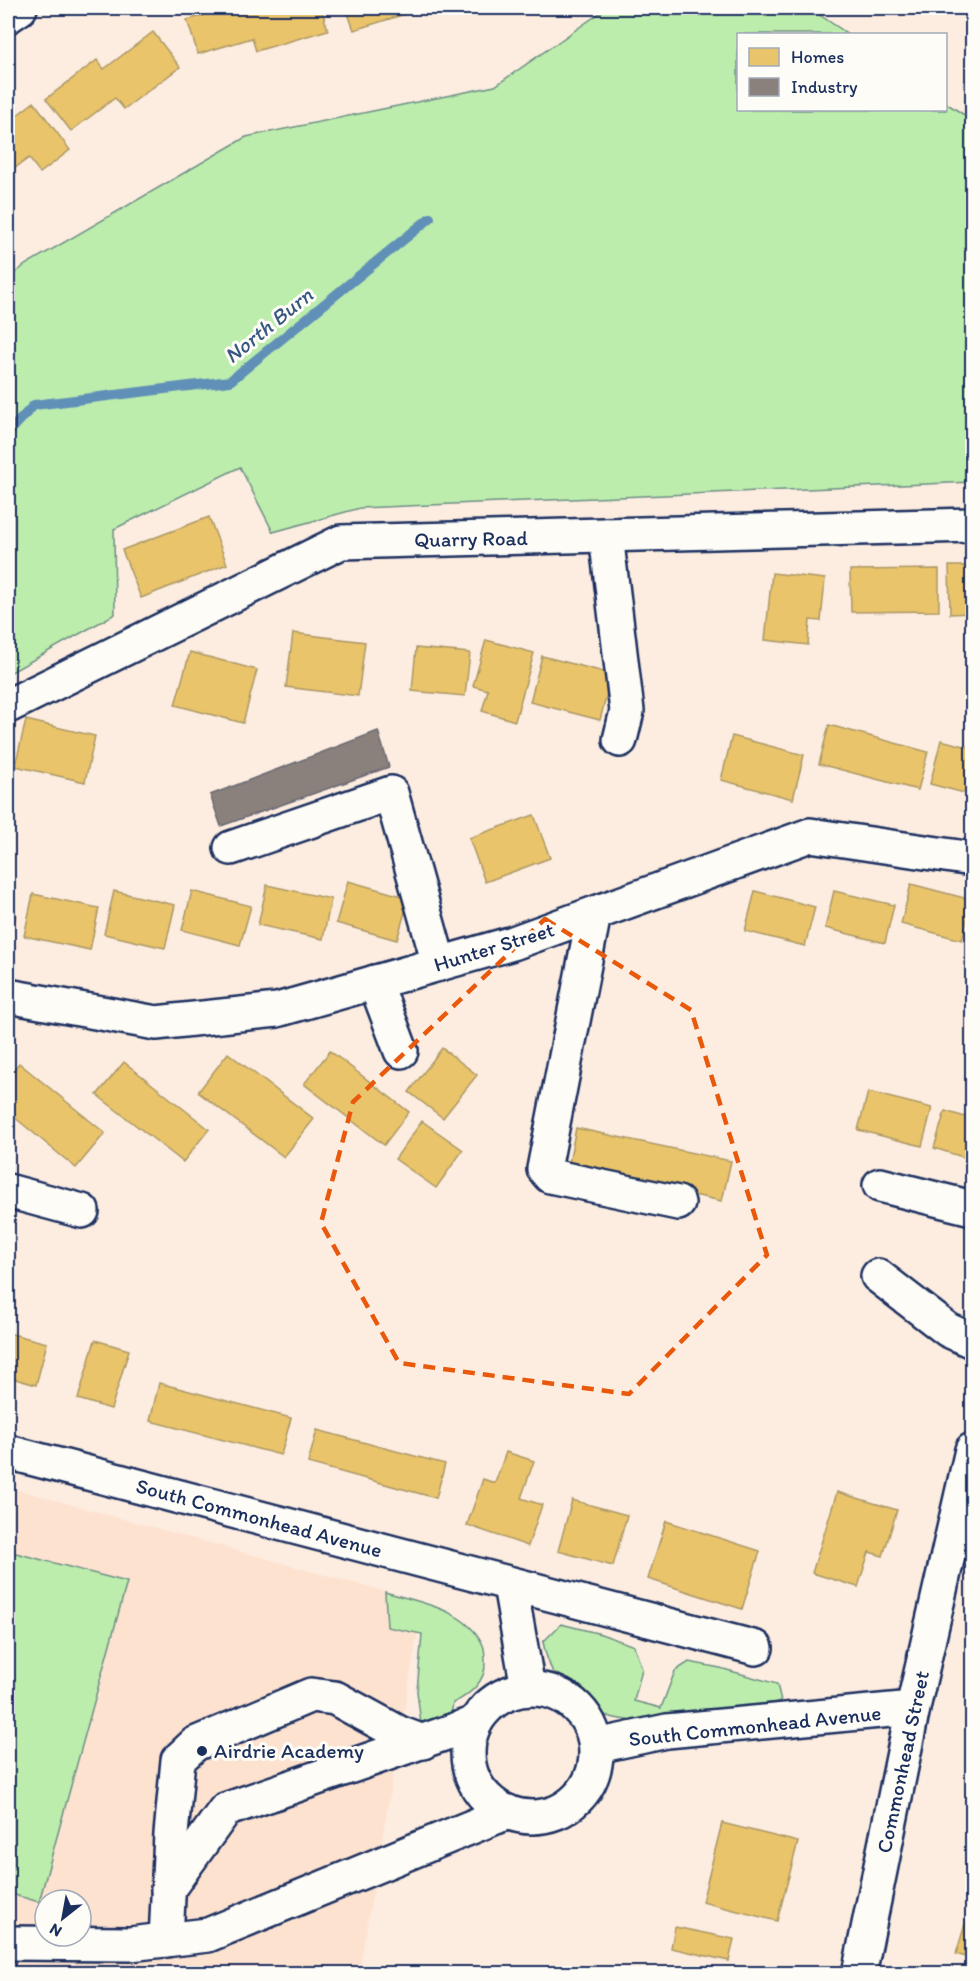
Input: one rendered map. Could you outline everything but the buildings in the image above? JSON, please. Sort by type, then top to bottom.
[{"type":"street","points":[[8,16],[20,8]]},
{"type":"street","name":"Quarry Road","points":[[8,706],[341,542],[972,525]]},
{"type":"street","points":[[606,535],[627,711],[620,740]]},
{"type":"street","points":[[231,848],[391,793],[440,964]]},
{"type":"street","name":"Hunter Street","points":[[8,996],[156,1023],[277,1010],[513,943],[810,835],[972,859]]},
{"type":"street","points":[[594,914],[544,1169],[550,1176],[678,1203]]},
{"type":"street","points":[[375,982],[401,1051]]},
{"type":"street","points":[[880,1185],[972,1208]]},
{"type":"street","points":[[8,1191],[82,1211]]},
{"type":"street","points":[[878,1276],[948,1330],[972,1341]]},
{"type":"street","name":"Commonhead Street","points":[[859,1974],[913,1708],[949,1552],[969,1484],[972,1450]]},
{"type":"street","name":"South Commonhead Avenue","points":[[8,1452],[756,1648]]},
{"type":"street","points":[[510,1585],[528,1688]]},
{"type":"street","points":[[528,1688],[547,1690],[566,1697],[586,1719],[597,1746],[595,1768],[586,1789],[571,1804],[551,1815],[530,1817],[508,1812],[490,1801],[476,1785],[469,1764],[468,1743],[475,1723],[488,1706],[506,1694],[528,1688]]},
{"type":"street","points":[[166,1940],[178,1760],[195,1744],[311,1695],[335,1698],[399,1733],[423,1742]]},
{"type":"street","name":"South Commonhead Avenue","points":[[597,1746],[667,1731],[913,1708]]},
{"type":"street","points":[[168,1889],[225,1810],[475,1723]]},
{"type":"street","points":[[8,1943],[130,1944],[208,1935],[508,1812]]},
{"type":"highlighted area","points":[[545,919],[691,1010],[767,1255],[629,1394],[399,1363],[321,1223],[353,1102]]},
{"type":"shaded area","name":"Airdrie Academy","points":[[8,1487],[423,1602],[359,1973],[8,1973]]},
{"type":"green space","points":[[607,8],[809,8],[846,33],[737,33],[737,111],[947,111],[947,104],[972,120],[972,482],[360,508],[273,532],[240,467],[114,529],[115,614],[8,674],[8,279],[25,265],[246,137],[495,86]]},
{"type":"green space","points":[[8,1551],[127,1582],[43,1888],[33,1888],[33,1900],[8,1893]]},
{"type":"green space","points":[[385,1592],[454,1615],[476,1633],[483,1645],[485,1670],[483,1676],[475,1688],[453,1703],[449,1727],[422,1732],[417,1691],[422,1634],[387,1627]]},
{"type":"green space","points":[[561,1624],[601,1634],[634,1646],[642,1669],[634,1701],[661,1708],[675,1671],[689,1662],[777,1684],[781,1701],[676,1720],[640,1721],[607,1716],[578,1703],[556,1679],[543,1642]]},
{"type":"waterway","name":"North Burn","points":[[8,433],[34,405],[230,381],[430,218]]},
{"type":"place","name":"Airdrie Academy","points":[[202,1751]]}]
